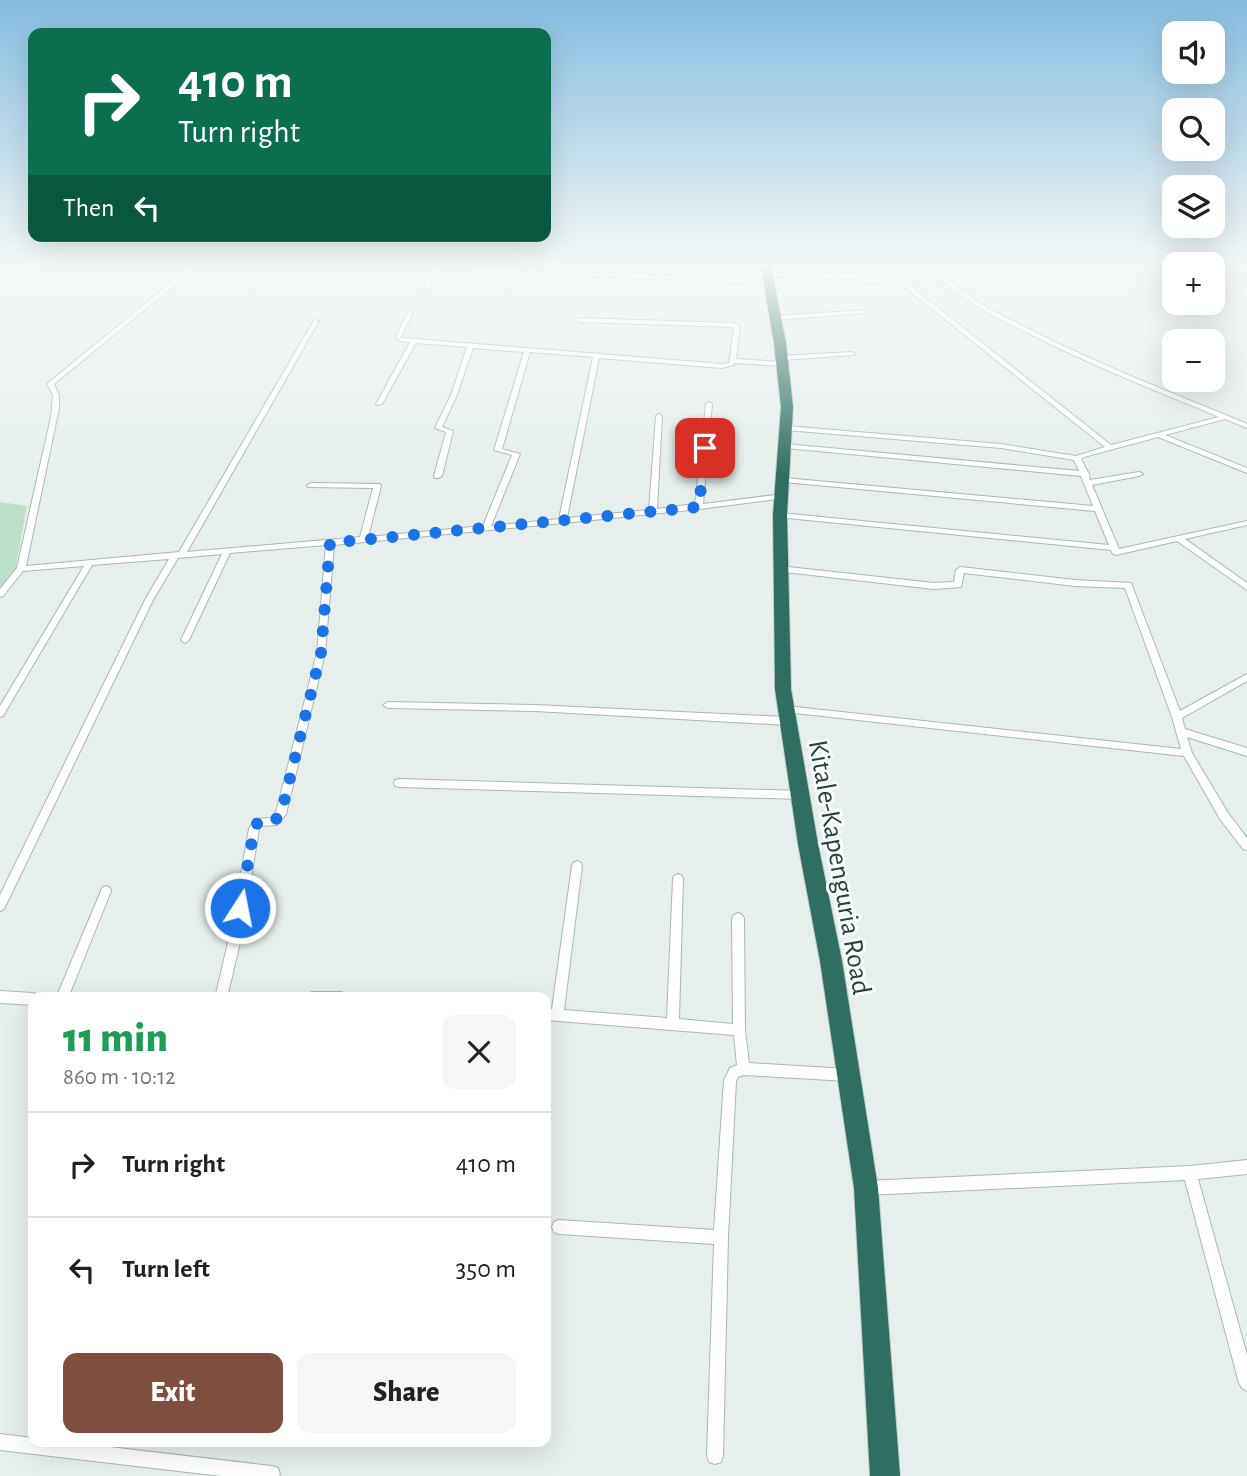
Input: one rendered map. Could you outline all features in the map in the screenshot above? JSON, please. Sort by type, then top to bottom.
[{"type":"highway","name":"Kitale-Kapenguria Road","points":[[778,336],[787,407],[779,569],[780,645],[786,715],[831,961],[866,1188],[885,1476]]},
{"type":"street","points":[[0,594],[21,569],[56,408],[55,389],[50,384],[109,336]]},
{"type":"street","points":[[0,905],[149,600],[307,336]]},
{"type":"street","points":[[399,336],[398,338],[414,341],[727,366],[732,364],[737,336]]},
{"type":"street","points":[[970,336],[1111,448]]},
{"type":"street","points":[[1038,336],[1071,354],[1247,426]]},
{"type":"street","points":[[379,404],[414,341]]},
{"type":"street","points":[[438,476],[450,431],[438,428],[454,395],[470,346]]},
{"type":"street","points":[[487,527],[516,454],[498,450],[527,350]]},
{"type":"street","points":[[733,360],[782,361],[852,354]]},
{"type":"street","points":[[563,519],[596,356]]},
{"type":"street","points":[[699,507],[709,404]]},
{"type":"street","points":[[653,511],[659,416]]},
{"type":"street","points":[[786,437],[1001,446],[1077,458],[1226,417]]},
{"type":"street","points":[[1160,435],[1247,471]]},
{"type":"street","points":[[786,437],[1087,479],[1139,474]]},
{"type":"street","points":[[1077,458],[1116,552],[1247,523]]},
{"type":"street","points":[[311,485],[377,486],[364,538]]},
{"type":"street","points":[[21,569],[330,543],[782,497],[1097,509]]},
{"type":"street","points":[[782,497],[1115,548]]},
{"type":"street","points":[[1180,538],[1247,587]]},
{"type":"street","points":[[222,992],[236,934],[254,829],[258,822],[273,822],[281,814],[321,653],[330,543]]},
{"type":"street","points":[[184,640],[227,552]]},
{"type":"street","points":[[0,714],[89,564]]},
{"type":"street","points":[[779,569],[934,586],[956,586],[960,570],[1075,583],[1128,584],[1177,717],[1187,753],[1224,816],[1247,846]]},
{"type":"street","points":[[1177,717],[1247,677]]},
{"type":"street","points":[[388,705],[786,715],[1187,753]]},
{"type":"street","points":[[1181,731],[1247,752]]},
{"type":"street","points":[[399,782],[800,795]]},
{"type":"street","points":[[577,866],[551,1015],[739,1030]]},
{"type":"street","points":[[673,1024],[678,879]]},
{"type":"street","points":[[64,992],[106,891]]},
{"type":"street","points":[[738,918],[739,1030],[744,1069]]},
{"type":"street","points":[[0,997],[28,999]]},
{"type":"street","points":[[715,1455],[721,1237],[730,1080],[734,1072],[744,1069],[848,1075]]},
{"type":"street","points":[[866,1188],[1190,1173],[1247,1167]]},
{"type":"street","points":[[1190,1173],[1247,1383]]},
{"type":"street","points":[[559,1227],[721,1237]]},
{"type":"street","points":[[0,1442],[28,1445]]},
{"type":"street","points":[[42,1447],[272,1474]]},
{"type":"green space","points":[[0,502],[27,506],[15,571],[0,588]]},
{"type":"route","points":[[240,908],[256,824],[278,819],[285,800],[321,653],[330,543],[699,507],[705,448]]}]
